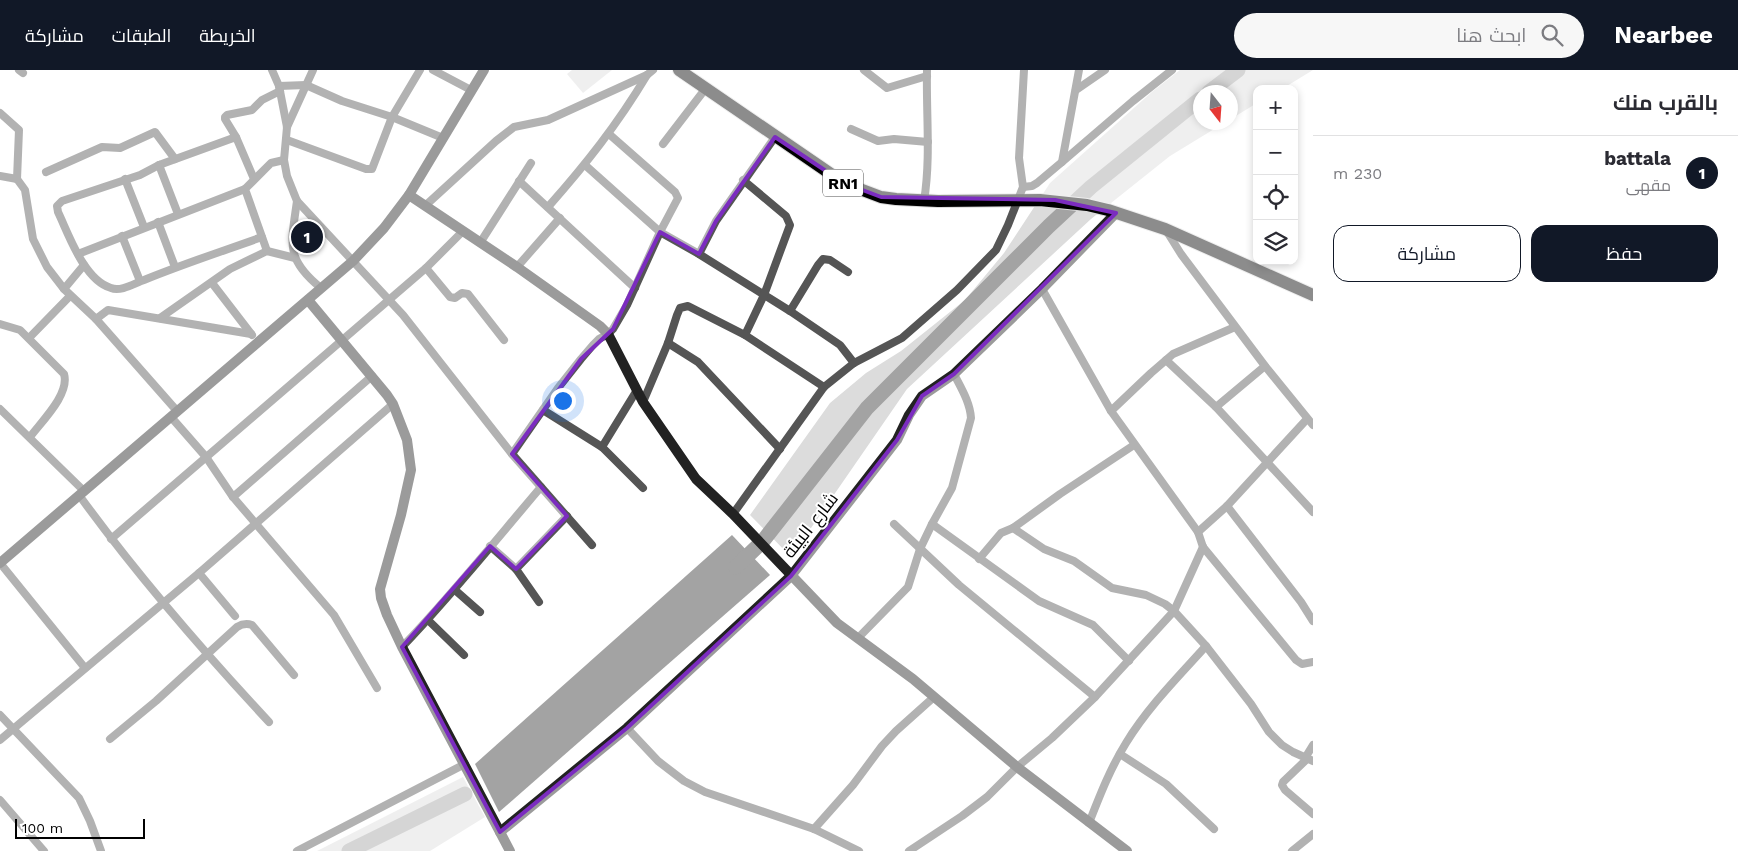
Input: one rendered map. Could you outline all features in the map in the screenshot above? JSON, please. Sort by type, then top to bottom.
[{"type":"main road","name":"RN1","points":[[679,70],[844,183],[864,192],[881,198],[924,201],[1017,199],[1087,205],[1165,228],[1313,295]]},
{"type":"street","points":[[272,70],[279,88],[287,127],[284,160],[287,176],[297,202],[403,315],[512,454],[592,545]]},
{"type":"street","points":[[287,127],[312,70]]},
{"type":"street","points":[[287,140],[370,170],[374,166],[392,117],[420,70]]},
{"type":"street","points":[[433,70],[471,90]]},
{"type":"street","points":[[85,668],[0,563],[174,414],[254,338],[308,300],[353,261],[384,228],[409,195],[484,70]]},
{"type":"street","points":[[864,70],[887,88],[927,73],[928,174],[924,201]]},
{"type":"street","points":[[733,514],[824,387],[854,363],[902,338],[957,290],[996,250],[1023,186],[1019,158],[1024,70]]},
{"type":"street","points":[[1062,162],[1079,70]]},
{"type":"street","points":[[1076,90],[1105,70]]},
{"type":"street","points":[[1023,186],[1032,186],[1037,183],[1172,70]]},
{"type":"street","points":[[548,207],[609,134],[650,72]]},
{"type":"street","points":[[426,205],[496,141],[514,128],[548,120],[650,72]]},
{"type":"street","points":[[254,179],[225,117],[227,114],[252,110],[279,88],[306,85],[342,101],[392,117],[443,138]]},
{"type":"street","points":[[663,144],[706,88]]},
{"type":"street","points":[[0,113],[19,130],[17,179],[27,194],[36,246],[47,267],[70,296],[96,319],[174,414],[233,496],[334,615],[377,688]]},
{"type":"street","points":[[851,129],[878,141],[894,139],[928,142]]},
{"type":"street","points":[[46,172],[102,147],[120,148],[155,132],[175,159]]},
{"type":"street","points":[[512,454],[558,388],[592,345],[608,334],[627,305],[660,232],[676,202],[677,196],[609,134]]},
{"type":"street","points":[[236,137],[59,203],[57,206],[58,212],[84,264],[96,279],[110,288],[121,288],[262,237]]},
{"type":"street","points":[[700,254],[716,221],[775,137]]},
{"type":"street","points":[[78,254],[245,189],[271,163],[284,160]]},
{"type":"street","points":[[480,243],[530,163]]},
{"type":"street","points":[[159,165],[178,214]]},
{"type":"street","points":[[585,165],[660,232],[700,254],[790,311],[840,345],[854,363]]},
{"type":"street","points":[[0,175],[17,179]]},
{"type":"street","points":[[125,179],[144,227]]},
{"type":"street","points":[[743,180],[786,216],[790,224],[764,295],[745,335]]},
{"type":"street","points":[[519,181],[635,288]]},
{"type":"street","points":[[245,189],[268,251]]},
{"type":"street","points":[[409,195],[583,313],[608,334],[643,402],[696,479],[733,514],[837,623],[913,679],[1017,767],[1127,851]]},
{"type":"street","points":[[297,202],[293,239],[295,258],[308,278],[321,288]]},
{"type":"street","name":"شارع البيئة","points":[[500,832],[627,728],[791,576],[897,440],[914,406],[932,388],[954,374],[1042,289],[1112,211]]},
{"type":"street","points":[[517,267],[560,218]]},
{"type":"street","points":[[158,222],[175,267]]},
{"type":"street","points":[[1165,228],[1181,254],[1235,327],[1310,422],[1266,462],[1226,506],[1198,532]]},
{"type":"street","points":[[111,539],[271,402],[341,339],[426,268],[463,231]]},
{"type":"street","points":[[122,236],[140,281]]},
{"type":"street","points":[[160,318],[230,269],[268,251],[295,258]]},
{"type":"street","points":[[790,311],[823,259],[830,260],[848,272]]},
{"type":"street","points":[[64,289],[84,264]]},
{"type":"street","points":[[426,268],[450,297],[454,298],[462,293],[468,294],[504,340]]},
{"type":"street","points":[[212,283],[254,338]]},
{"type":"street","points":[[1042,289],[1111,411],[1198,532],[1203,547],[1296,660],[1302,664],[1313,662]]},
{"type":"street","points":[[29,338],[70,296]]},
{"type":"street","points":[[308,300],[393,404],[407,440],[411,470],[410,480],[380,588],[381,598],[402,647],[510,851]]},
{"type":"street","points":[[643,402],[677,315],[680,308],[684,306],[688,306],[745,335],[824,387]]},
{"type":"street","points":[[96,319],[108,310],[160,318],[254,338]]},
{"type":"street","points":[[0,324],[20,330],[64,374],[66,380],[61,397],[30,437]]},
{"type":"street","points":[[1111,411],[1166,360],[1180,350],[1235,327]]},
{"type":"street","points":[[668,342],[698,362],[780,449]]},
{"type":"street","points":[[1166,360],[1216,407],[1313,512]]},
{"type":"street","points":[[1216,407],[1265,366]]},
{"type":"street","points":[[858,638],[908,586],[920,549],[952,488],[971,418],[966,399],[954,374]]},
{"type":"street","points":[[233,496],[372,376]]},
{"type":"street","points":[[602,447],[637,390]]},
{"type":"street","points":[[0,740],[164,603],[393,404]]},
{"type":"street","points":[[0,410],[30,437],[82,493],[111,539],[208,654],[269,722]]},
{"type":"street","points":[[543,410],[602,447],[643,488]]},
{"type":"street","points":[[979,559],[996,538],[1006,530],[1014,528],[1060,494],[1134,445]]},
{"type":"street","points":[[402,647],[455,590],[490,546],[541,488]]},
{"type":"street","points":[[1226,506],[1301,602],[1313,621]]},
{"type":"street","points":[[516,570],[566,516]]},
{"type":"street","points":[[894,524],[959,585],[1095,697]]},
{"type":"street","points":[[932,524],[1039,600],[1093,625],[1130,661]]},
{"type":"street","points":[[1014,528],[1044,549],[1074,561],[1112,588],[1146,595],[1165,604],[1174,611],[1206,646],[1251,704],[1269,732],[1282,745],[1308,759]]},
{"type":"street","points":[[490,546],[516,570],[539,602]]},
{"type":"street","points":[[909,851],[987,797],[1017,767],[1052,738],[1130,661],[1174,611],[1203,547]]},
{"type":"street","points":[[199,573],[235,616]]},
{"type":"street","points":[[455,590],[480,612]]},
{"type":"street","points":[[428,620],[464,655]]},
{"type":"street","points":[[110,739],[156,701],[236,627],[249,624],[294,675]]},
{"type":"street","points":[[1089,823],[1107,778],[1137,728],[1160,696],[1206,646]]},
{"type":"street","points":[[814,829],[853,785],[882,746],[934,696]]},
{"type":"street","points":[[0,716],[79,798],[101,851]]},
{"type":"street","points":[[627,728],[658,761],[684,781],[705,792],[814,829],[858,851]]},
{"type":"street","points":[[1313,745],[1308,759],[1282,785],[1285,790],[1313,814]]},
{"type":"street","points":[[1120,754],[1166,784],[1214,829]]},
{"type":"street","points":[[297,851],[465,764]]},
{"type":"street","points":[[0,800],[44,851]]},
{"type":"street","points":[[1292,851],[1313,834]]},
{"type":"highlighted area","points":[[775,137],[844,183],[881,197],[1055,200],[1116,213],[954,374],[922,396],[897,440],[791,576],[627,728],[500,832],[402,647],[490,546],[516,569],[567,516],[512,454],[581,359],[613,329],[660,232],[699,254],[716,221]]},
{"type":"shaded area","points":[[572,70],[612,70],[583,93],[567,74]]},
{"type":"shaded area","points":[[1180,70],[1313,70],[1289,85],[1253,85],[1253,105],[1238,115],[1238,85],[1193,85],[1193,130],[1213,130],[1170,156],[1091,219],[907,389],[791,557],[750,515],[830,403],[866,373],[901,351],[965,300],[1004,253],[1050,183],[1153,91]]},
{"type":"shaded area","points":[[732,535],[770,575],[499,812],[475,764]]},
{"type":"shaded area","points":[[463,777],[485,817],[430,851],[317,851]]},
{"type":"waterway","points":[[1218,85],[1238,70]]},
{"type":"waterway","points":[[736,567],[763,541],[867,408],[1049,226],[1091,187],[1193,105]]},
{"type":"waterway","points":[[349,851],[465,794]]},
{"type":"place","name":"battala","points":[[307,237]]}]
